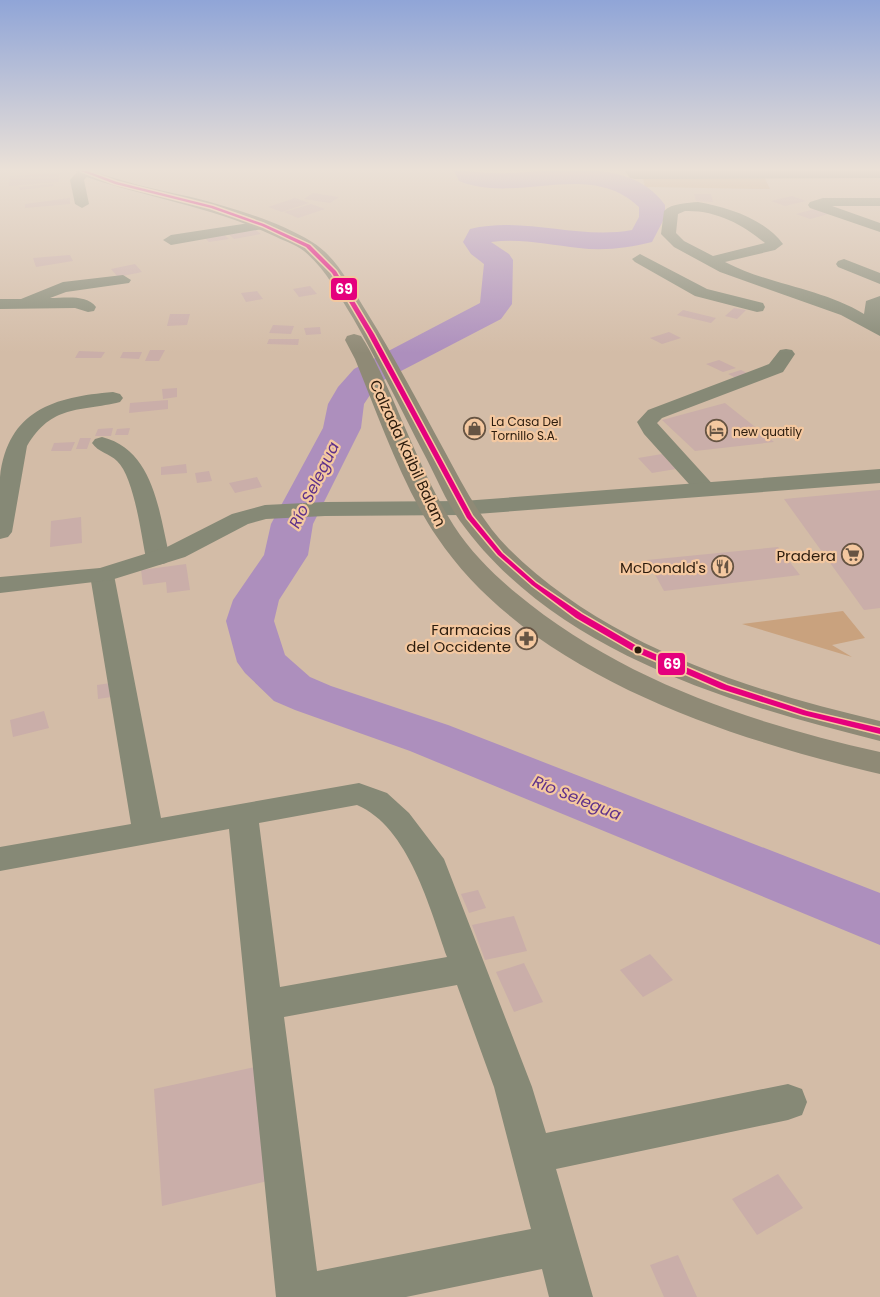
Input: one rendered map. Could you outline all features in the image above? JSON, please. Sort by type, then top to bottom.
[{"type":"main road","name":"Calzada Kaibil Balam","points":[[277,232],[308,246],[334,272],[387,386],[432,509],[448,536],[465,558],[495,588],[527,614],[583,652],[642,684],[699,709],[798,743],[880,763]]},
{"type":"main road","name":"Calzada Kaibil Balam","points":[[308,246],[317,275],[343,320],[372,353]]},
{"type":"main road","name":"Calzada Kaibil Balam","points":[[387,386],[463,508],[488,541],[534,584],[579,616],[634,648],[688,673],[757,698],[806,713],[880,731]]},
{"type":"street","points":[[171,240],[223,232]]},
{"type":"street","points":[[668,232],[672,239],[745,277],[847,311],[876,329]]},
{"type":"street","points":[[714,260],[770,247],[775,244],[756,232]]},
{"type":"street","points":[[640,259],[701,293],[757,307]]},
{"type":"street","points":[[844,264],[880,278]]},
{"type":"street","points":[[691,288],[745,277]]},
{"type":"street","points":[[23,304],[63,287],[123,280]]},
{"type":"street","points":[[876,329],[871,312],[872,305],[880,301]]},
{"type":"street","points":[[0,304],[77,303],[88,307]]},
{"type":"street","points":[[706,489],[651,430],[647,422],[655,414],[776,368],[786,354]]},
{"type":"street","points":[[0,532],[3,497],[17,446],[23,434],[53,408],[69,402],[113,398]]},
{"type":"street","points":[[0,434],[23,434]]},
{"type":"street","points":[[102,443],[124,456],[138,476],[158,558]]},
{"type":"street","points":[[0,585],[102,574],[158,558],[240,519],[265,512],[325,509],[463,508],[880,476]]},
{"type":"street","points":[[102,574],[148,832]]},
{"type":"street","points":[[0,859],[359,794],[376,801],[398,821],[428,859],[512,1087],[533,1155],[571,1297]]},
{"type":"street","points":[[243,815],[298,1297],[556,1245]]},
{"type":"street","points":[[265,1005],[469,968]]},
{"type":"street","points":[[533,1155],[788,1102]]},
{"type":"shaded area","points":[[843,611],[865,638],[832,645],[852,657],[742,624]]},
{"type":"building","points":[[258,232],[261,234],[234,239],[227,233]]},
{"type":"building","points":[[222,233],[229,239],[209,242],[203,236]]},
{"type":"building","points":[[70,255],[73,261],[36,267],[33,258]]},
{"type":"building","points":[[135,264],[142,272],[118,277],[111,269]]},
{"type":"building","points":[[310,286],[317,294],[299,297],[293,289]]},
{"type":"building","points":[[257,291],[263,299],[246,302],[241,293]]},
{"type":"building","points":[[734,308],[746,310],[737,319],[725,316]]},
{"type":"building","points":[[683,310],[716,318],[711,323],[677,315]]},
{"type":"building","points":[[170,314],[190,314],[187,325],[167,326]]},
{"type":"building","points":[[273,325],[294,326],[291,334],[269,333]]},
{"type":"building","points":[[320,327],[321,334],[306,335],[304,328]]},
{"type":"building","points":[[669,332],[681,338],[662,344],[650,338]]},
{"type":"building","points":[[269,339],[299,339],[298,345],[267,344]]},
{"type":"building","points":[[150,350],[165,350],[159,361],[145,361]]},
{"type":"building","points":[[79,351],[105,352],[101,358],[75,358]]},
{"type":"building","points":[[123,352],[142,352],[139,359],[120,358]]},
{"type":"building","points":[[719,360],[736,368],[723,372],[706,364]]},
{"type":"building","points":[[741,370],[749,374],[736,378],[728,374]]},
{"type":"building","points":[[177,388],[177,397],[163,399],[162,389]]},
{"type":"building","points":[[168,400],[168,409],[129,413],[130,403]]},
{"type":"building","name":"new quatily","points":[[725,403],[774,442],[695,451],[662,420]]},
{"type":"building","points":[[113,428],[111,436],[95,436],[98,429]]},
{"type":"building","points":[[130,428],[128,435],[115,435],[117,429]]},
{"type":"building","points":[[80,438],[91,438],[87,449],[76,449]]},
{"type":"building","points":[[75,442],[71,451],[51,451],[54,443]]},
{"type":"building","points":[[662,454],[676,469],[652,473],[638,458]]},
{"type":"building","points":[[186,464],[187,473],[161,475],[161,467]]},
{"type":"building","points":[[209,471],[212,481],[197,483],[195,473]]},
{"type":"building","points":[[257,477],[262,487],[235,493],[229,483]]},
{"type":"building","name":"Pradera","points":[[880,490],[880,608],[864,610],[784,499]]},
{"type":"building","points":[[81,517],[82,543],[50,547],[51,521]]},
{"type":"building","name":"McDonald's","points":[[778,547],[800,575],[664,591],[647,560]]},
{"type":"building","points":[[186,564],[190,590],[167,593],[166,582],[143,585],[141,570]]},
{"type":"building","points":[[117,682],[118,696],[98,699],[97,685]]},
{"type":"building","points":[[44,711],[49,728],[13,737],[10,720]]},
{"type":"building","points":[[478,890],[486,908],[469,913],[461,894]]},
{"type":"building","points":[[514,916],[527,951],[485,960],[472,925]]},
{"type":"building","points":[[650,954],[673,980],[643,997],[620,970]]},
{"type":"building","points":[[524,963],[543,1002],[514,1012],[496,972]]},
{"type":"building","points":[[259,1066],[276,1179],[162,1206],[154,1089]]},
{"type":"building","points":[[778,1174],[803,1208],[757,1235],[732,1199]]},
{"type":"building","points":[[678,1255],[697,1297],[664,1297],[650,1265]]},
{"type":"waterway","name":"Río Selegua","points":[[644,232],[642,236],[601,241],[520,233],[480,235],[477,242],[481,248],[499,260],[496,304],[490,312],[366,376],[356,387],[346,404],[342,428],[292,524],[286,555],[256,600],[250,621],[262,662],[292,689],[313,698],[429,738],[880,920]]},
{"type":"transit line","name":"69","points":[[277,232],[308,246],[334,272],[371,334],[469,517],[500,554],[534,584],[579,616],[634,648],[724,687],[806,713],[880,731]]},
{"type":"place","name":"La Casa Del Tornillo S.A.","points":[[475,428]]},
{"type":"place","name":"new quatily","points":[[717,431]]},
{"type":"place","name":"Pradera","points":[[852,555]]},
{"type":"place","name":"McDonald's","points":[[722,567]]},
{"type":"place","name":"Farmacias del Occidente","points":[[527,638]]}]
